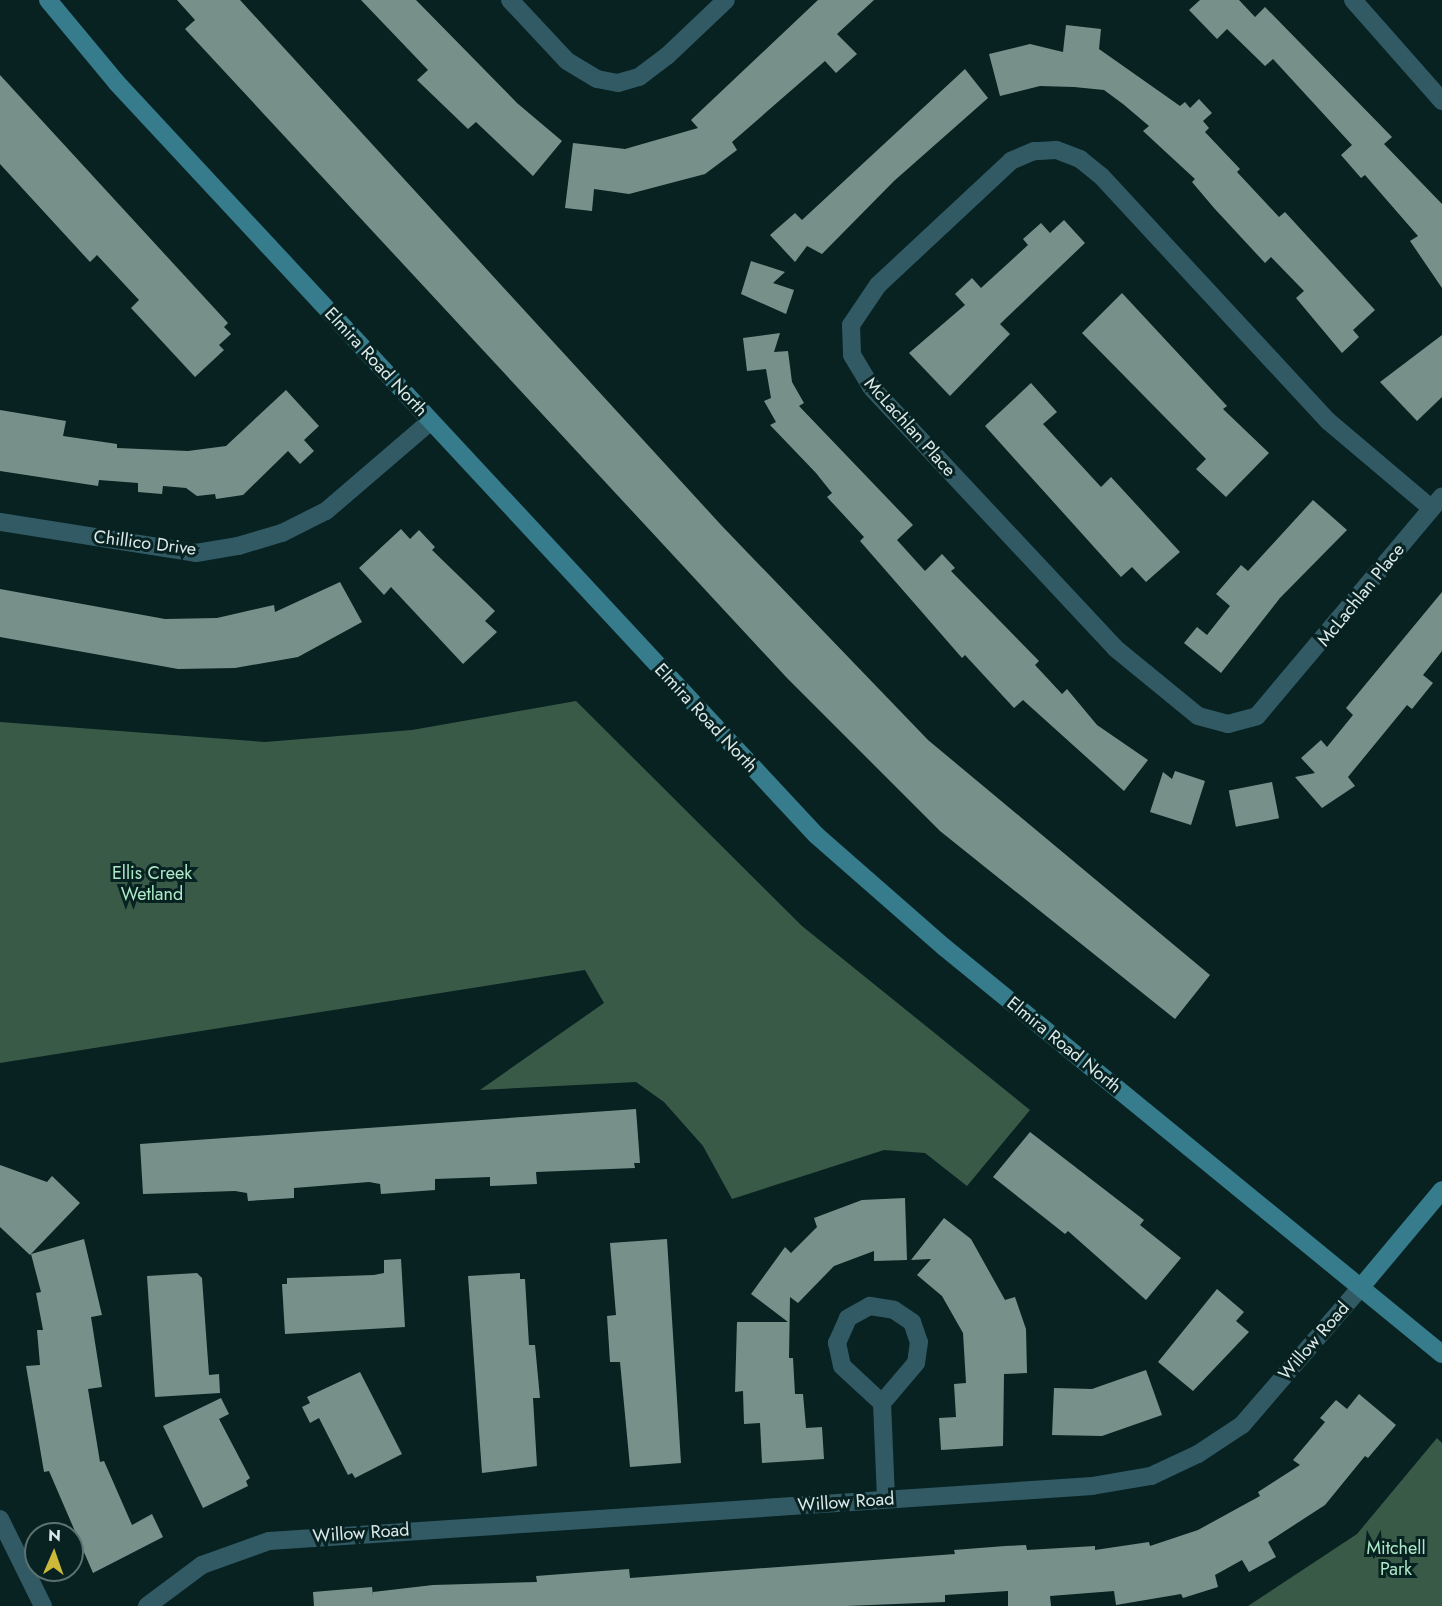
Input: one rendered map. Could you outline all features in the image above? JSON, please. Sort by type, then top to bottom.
[{"type":"main road","name":"Elmira Road North","points":[[48,0],[116,82],[816,835],[944,947],[1442,1354]]},
{"type":"main road","name":"Willow Road","points":[[1361,1287],[1442,1190]]},
{"type":"street","points":[[510,0],[567,61],[597,79],[618,83],[639,77],[667,56],[726,0]]},
{"type":"street","points":[[1353,0],[1442,101]]},
{"type":"street","name":"McLachlan Place","points":[[1056,150],[1080,159],[1101,176],[1321,414],[1436,502],[1257,716],[1228,724],[1198,716],[1115,648],[871,387],[852,355],[851,325],[878,285],[1011,161],[1034,151],[1056,150]]},
{"type":"street","name":"Chillico Drive","points":[[0,522],[195,553],[238,546],[282,533],[326,511],[430,421]]},
{"type":"street","name":"Willow Road","points":[[147,1606],[202,1564],[269,1541],[1092,1486],[1151,1476],[1197,1454],[1242,1425],[1361,1287]]},
{"type":"street","points":[[882,1403],[842,1366],[837,1343],[848,1318],[870,1306],[894,1310],[912,1322],[919,1342],[916,1363],[882,1403],[886,1499]]},
{"type":"street","points":[[0,1519],[43,1606]]},
{"type":"green space","name":"Ellis Creek Wetland","points":[[576,701],[802,926],[1030,1110],[967,1186],[925,1153],[884,1150],[732,1199],[703,1146],[664,1102],[636,1082],[480,1090],[604,1003],[585,970],[0,1063],[0,722],[265,742],[412,730]]},
{"type":"green space","name":"Mitchell Park","points":[[1437,1438],[1442,1443],[1442,1606],[1248,1606],[1357,1534]]},
{"type":"building","points":[[177,0],[240,0],[722,526],[928,740],[1210,975],[1175,1019],[940,831],[787,678],[185,29],[195,20]]},
{"type":"building","points":[[361,0],[416,0],[517,103],[562,141],[533,176],[476,122],[468,129],[417,80],[428,70]]},
{"type":"building","points":[[818,0],[874,0],[837,34],[857,54],[836,73],[825,61],[732,142],[737,150],[705,174],[629,194],[594,189],[592,211],[565,208],[573,143],[625,149],[698,128],[691,120]]},
{"type":"building","points":[[1200,0],[1239,0],[1255,17],[1265,7],[1392,137],[1384,144],[1442,204],[1442,288],[1410,241],[1418,236],[1365,175],[1361,178],[1341,155],[1352,145],[1273,59],[1265,66],[1227,29],[1217,39],[1189,10]]},
{"type":"building","points":[[1066,25],[1101,29],[1099,49],[1180,106],[1185,102],[1190,108],[1199,99],[1212,113],[1203,121],[1209,128],[1205,132],[1240,169],[1237,172],[1279,217],[1285,212],[1375,310],[1353,330],[1359,337],[1342,353],[1296,298],[1304,291],[1271,257],[1265,263],[1192,182],[1195,179],[1143,131],[1149,126],[1123,104],[1104,90],[1074,87],[1040,86],[1000,96],[989,54],[1030,44],[1063,52]]},
{"type":"building","points":[[965,69],[988,98],[894,181],[822,254],[807,246],[795,262],[770,235],[795,213],[802,220]]},
{"type":"building","points":[[0,75],[228,323],[224,327],[231,334],[219,345],[224,350],[195,377],[131,308],[139,300],[97,255],[90,262],[0,164]]},
{"type":"building","points":[[1064,220],[1085,243],[1000,324],[1010,334],[950,396],[909,353],[965,305],[955,294],[972,278],[981,288],[1028,245],[1023,239],[1041,223],[1050,233]]},
{"type":"building","points":[[751,261],[785,272],[773,283],[794,290],[786,314],[741,294]]},
{"type":"building","points":[[1122,293],[1227,406],[1223,409],[1269,453],[1226,497],[1196,469],[1206,459],[1082,333]]},
{"type":"building","points":[[780,333],[774,352],[788,351],[792,382],[804,403],[799,406],[913,525],[897,540],[925,571],[942,554],[955,568],[951,571],[1039,661],[1035,665],[1062,694],[1067,689],[1097,725],[1148,760],[1124,791],[1023,700],[1014,708],[965,655],[962,658],[860,541],[864,537],[827,497],[832,493],[816,473],[770,425],[776,422],[764,401],[771,398],[766,369],[747,371],[743,338]]},
{"type":"building","points":[[1442,335],[1442,397],[1417,421],[1380,382]]},
{"type":"building","points":[[1031,383],[1057,412],[1043,424],[1101,487],[1111,477],[1180,552],[1146,582],[1132,567],[1121,577],[985,426]]},
{"type":"building","points":[[286,390],[319,426],[304,440],[314,451],[300,464],[288,451],[243,495],[216,499],[215,494],[197,496],[186,488],[163,486],[162,494],[138,492],[138,483],[99,480],[98,486],[0,471],[0,410],[66,421],[63,436],[117,444],[117,448],[188,451],[226,446]]},
{"type":"building","points":[[1313,500],[1347,530],[1280,598],[1221,673],[1184,643],[1197,627],[1207,635],[1230,606],[1216,594],[1241,565],[1248,571]]},
{"type":"building","points":[[401,529],[410,539],[419,530],[435,547],[432,550],[495,611],[485,621],[497,632],[463,664],[391,587],[384,595],[359,568]]},
{"type":"building","points":[[340,582],[362,622],[298,657],[235,668],[178,669],[0,637],[0,589],[165,619],[217,618],[274,605],[275,612]]},
{"type":"building","points":[[1442,592],[1442,651],[1423,675],[1433,683],[1412,709],[1407,705],[1348,777],[1355,786],[1322,808],[1295,777],[1315,773],[1301,758],[1321,740],[1327,747],[1353,715],[1346,708]]},
{"type":"building","points":[[1175,771],[1205,781],[1191,825],[1150,812],[1163,772],[1172,779]]},
{"type":"building","points":[[1272,782],[1279,818],[1236,827],[1229,790]]},
{"type":"building","points":[[636,1109],[640,1163],[634,1163],[635,1168],[536,1172],[537,1184],[490,1186],[490,1177],[435,1179],[435,1190],[381,1194],[380,1184],[369,1182],[294,1188],[294,1198],[248,1201],[247,1193],[235,1191],[143,1194],[140,1144]]},
{"type":"building","points":[[1030,1132],[1144,1220],[1140,1225],[1181,1258],[1146,1300],[1068,1231],[1065,1234],[993,1177]]},
{"type":"building","points":[[0,1165],[47,1182],[52,1176],[80,1203],[30,1255],[0,1227]]},
{"type":"building","points":[[905,1198],[907,1260],[874,1261],[874,1251],[834,1266],[798,1303],[790,1297],[789,1358],[793,1358],[795,1394],[803,1394],[806,1428],[822,1427],[824,1459],[762,1463],[760,1423],[744,1424],[743,1391],[735,1392],[737,1322],[788,1322],[751,1294],[785,1247],[791,1253],[817,1227],[814,1218],[862,1200]]},
{"type":"building","points":[[944,1218],[971,1239],[1005,1300],[1015,1297],[1026,1329],[1027,1373],[1004,1374],[1003,1446],[941,1450],[939,1418],[956,1417],[954,1384],[966,1383],[963,1333],[942,1296],[917,1275],[931,1259],[911,1260]]},
{"type":"building","points":[[84,1239],[102,1315],[91,1317],[102,1387],[88,1389],[100,1462],[104,1461],[132,1525],[152,1514],[163,1537],[93,1573],[84,1552],[84,1522],[71,1522],[49,1471],[44,1472],[26,1366],[40,1365],[37,1330],[43,1330],[36,1293],[41,1292],[31,1254]]},
{"type":"building","points":[[667,1239],[681,1463],[630,1467],[620,1362],[610,1362],[607,1316],[616,1315],[610,1243]]},
{"type":"building","points":[[401,1259],[405,1327],[285,1334],[282,1284],[287,1284],[287,1278],[374,1275],[384,1273],[384,1260]]},
{"type":"building","points":[[197,1273],[202,1278],[209,1375],[219,1374],[220,1393],[155,1397],[147,1276]]},
{"type":"building","points":[[520,1273],[520,1279],[525,1279],[529,1345],[535,1345],[540,1398],[533,1398],[537,1466],[482,1473],[468,1276]]},
{"type":"building","points":[[1217,1289],[1244,1312],[1236,1321],[1249,1332],[1193,1391],[1158,1362]]},
{"type":"building","points":[[1146,1370],[1162,1415],[1102,1436],[1052,1435],[1054,1388],[1092,1389]]},
{"type":"building","points":[[360,1372],[402,1454],[355,1478],[352,1473],[348,1475],[319,1418],[310,1423],[302,1407],[310,1403],[307,1397]]},
{"type":"building","points":[[1359,1394],[1396,1425],[1368,1458],[1365,1456],[1325,1505],[1268,1542],[1276,1557],[1249,1572],[1242,1560],[1215,1575],[1218,1587],[1183,1598],[1181,1594],[1116,1605],[1114,1591],[1050,1596],[1051,1606],[1008,1606],[1008,1591],[945,1595],[945,1602],[846,1606],[314,1606],[313,1592],[372,1587],[373,1595],[373,1592],[433,1585],[537,1582],[536,1576],[629,1569],[630,1578],[955,1554],[954,1550],[1005,1546],[1026,1545],[1027,1550],[1095,1546],[1095,1550],[1149,1542],[1150,1546],[1198,1530],[1260,1496],[1258,1492],[1300,1465],[1293,1460],[1325,1422],[1320,1418],[1336,1400],[1347,1409]]},
{"type":"building","points":[[221,1398],[229,1414],[219,1419],[250,1478],[246,1481],[248,1486],[203,1508],[163,1426]]}]
